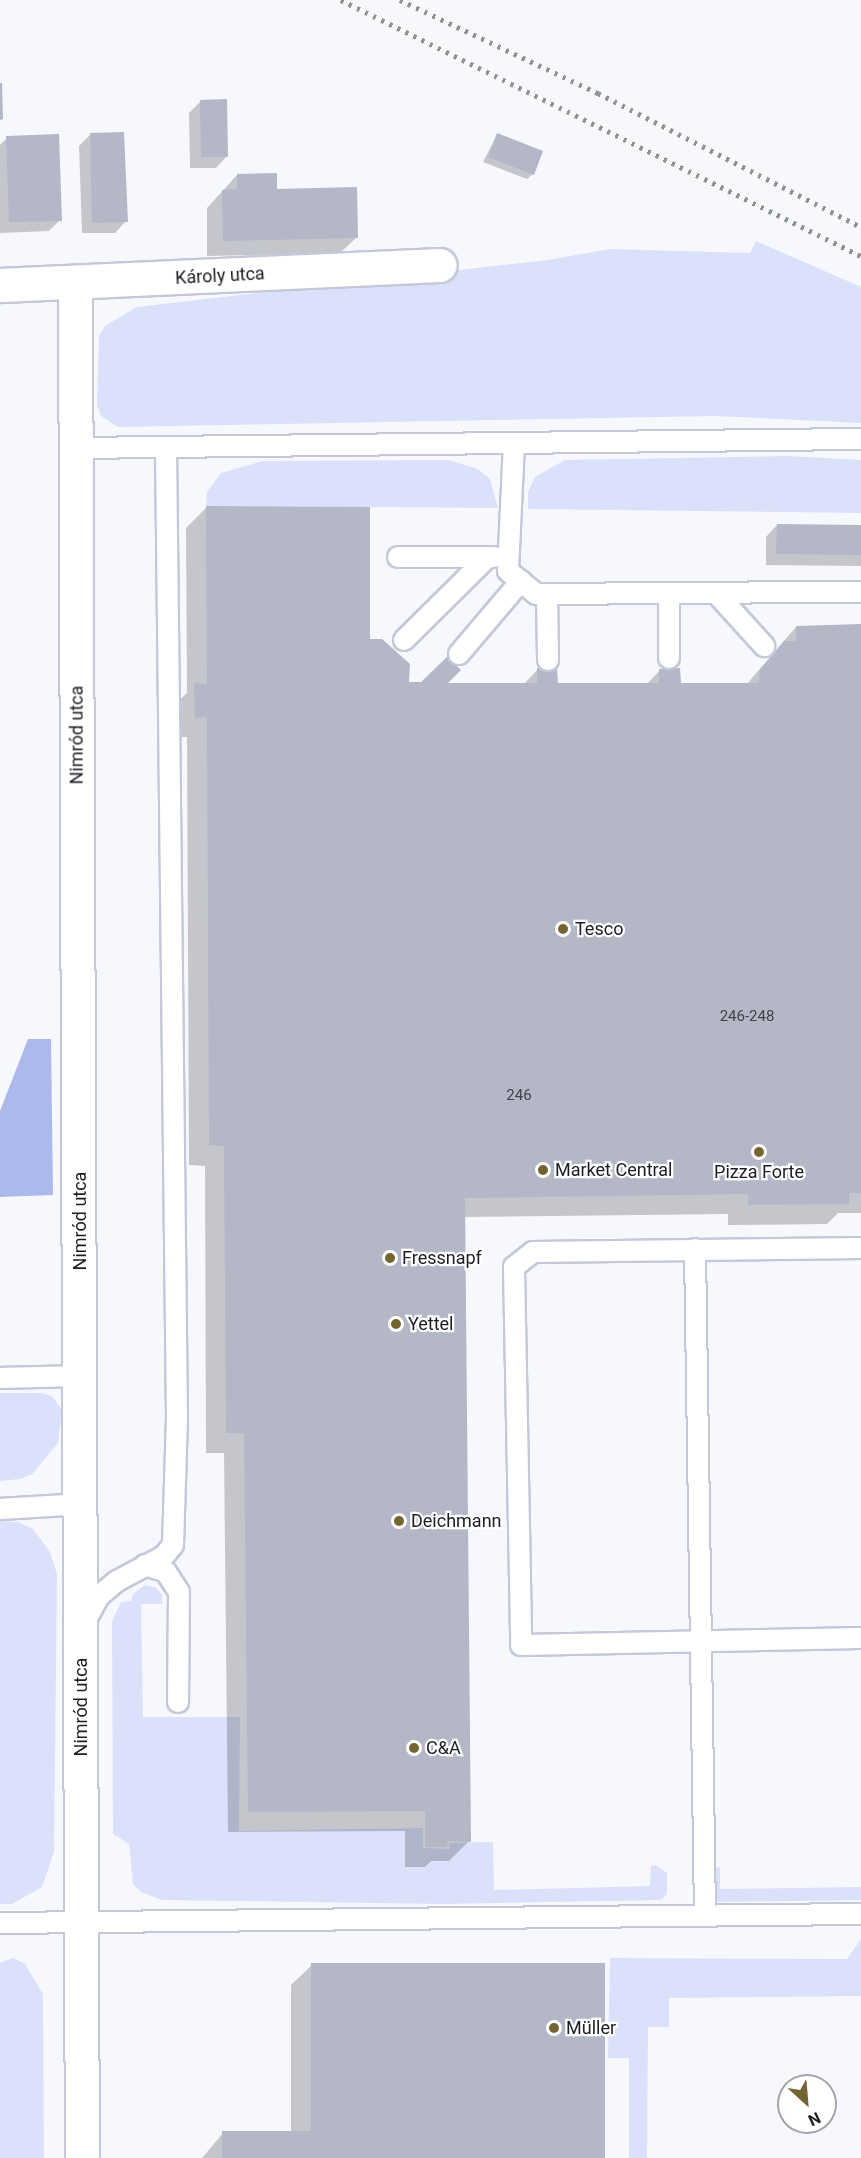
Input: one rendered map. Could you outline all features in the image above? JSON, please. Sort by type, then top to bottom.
[{"type":"street","name":"Károly utca","points":[[0,285],[75,284],[440,265]]},
{"type":"street","name":"Nimród utca","points":[[75,284],[82,1376],[80,1921],[82,2158]]},
{"type":"lane","points":[[75,448],[861,440]]},
{"type":"lane","points":[[514,443],[508,571],[536,594],[861,592]]},
{"type":"lane","points":[[166,447],[177,1418],[172,1545],[179,1592],[178,1702]]},
{"type":"lane","points":[[398,557],[508,557]]},
{"type":"lane","points":[[404,640],[488,557]]},
{"type":"lane","points":[[459,654],[521,581]]},
{"type":"lane","points":[[669,593],[669,658]]},
{"type":"lane","points":[[716,593],[764,646]]},
{"type":"lane","points":[[548,594],[548,660]]},
{"type":"lane","points":[[861,1248],[533,1252],[514,1267],[522,1645],[861,1638]]},
{"type":"lane","points":[[695,1249],[705,1914]]},
{"type":"lane","points":[[0,1378],[82,1376]]},
{"type":"lane","points":[[0,1509],[81,1504]]},
{"type":"lane","points":[[81,1629],[99,1596],[164,1556],[172,1545]]},
{"type":"lane","points":[[145,1566],[166,1572],[179,1592]]},
{"type":"lane","points":[[0,1923],[861,1914]]},
{"type":"shaded area","points":[[756,241],[861,287],[861,423],[715,416],[118,427],[101,416],[97,405],[99,336],[105,326],[137,307],[547,260],[610,249],[750,253]]},
{"type":"shaded area","points":[[788,456],[861,460],[861,513],[528,509],[528,492],[535,477],[565,460]]},
{"type":"shaded area","points":[[449,460],[478,469],[490,479],[498,508],[206,506],[207,492],[221,473],[263,461]]},
{"type":"shaded area","points":[[28,1039],[51,1039],[53,1195],[0,1197],[0,1111]]},
{"type":"shaded area","points":[[0,1393],[42,1393],[52,1396],[62,1410],[58,1443],[32,1474],[20,1479],[0,1481]]},
{"type":"shaded area","points":[[0,1521],[18,1522],[33,1529],[50,1552],[57,1574],[54,1852],[42,1887],[12,1904],[0,1904]]},
{"type":"shaded area","points":[[145,1585],[155,1587],[162,1594],[162,1604],[141,1604],[143,1717],[240,1717],[239,1831],[423,1828],[423,1848],[449,1849],[449,1843],[493,1842],[494,1890],[650,1886],[651,1866],[655,1865],[667,1873],[667,1894],[661,1900],[442,1904],[162,1900],[141,1892],[133,1884],[129,1844],[113,1834],[112,1621],[121,1602],[131,1601],[133,1594]]},
{"type":"shaded area","points":[[720,1867],[720,1889],[861,1887],[861,1900],[718,1902],[710,1895],[712,1869]]},
{"type":"shaded area","points":[[861,1939],[861,1996],[669,1998],[669,2027],[648,2027],[647,2158],[629,2158],[629,2058],[608,2058],[610,1958],[847,1959]]},
{"type":"shaded area","points":[[13,1958],[25,1964],[43,1994],[44,2158],[0,2158],[0,1963]]},
{"type":"building","points":[[0,83],[2,83],[3,119],[0,120]]},
{"type":"building","points":[[227,99],[228,157],[201,157],[200,100]]},
{"type":"building","points":[[124,132],[128,222],[92,223],[90,133]]},
{"type":"building","points":[[497,133],[543,151],[534,175],[488,157]]},
{"type":"building","points":[[59,134],[62,221],[9,222],[6,136]]},
{"type":"building","points":[[277,173],[277,189],[357,187],[358,238],[223,241],[222,190],[237,189],[237,174]]},
{"type":"building","name":"Market Central","points":[[206,506],[370,507],[370,639],[382,639],[410,664],[409,682],[421,682],[447,657],[461,670],[448,683],[537,683],[537,668],[557,668],[558,683],[659,683],[659,669],[680,668],[681,683],[759,683],[760,670],[784,641],[796,641],[796,626],[861,624],[861,1193],[849,1193],[849,1204],[748,1205],[748,1194],[465,1198],[471,1842],[448,1841],[447,1847],[425,1847],[425,1811],[248,1812],[244,1433],[226,1433],[224,1146],[209,1145],[207,717],[195,718],[194,683],[207,684]]},
{"type":"building","points":[[777,524],[861,525],[861,555],[776,554]]},
{"type":"building","points":[[311,1963],[605,1963],[605,2158],[222,2158],[222,2131],[311,2131]]},
{"type":"railway","points":[[341,0],[861,256]]},
{"type":"railway","points":[[400,0],[598,93],[861,227]]},
{"type":"place","name":"Tesco","points":[[563,929]]},
{"type":"place","name":"Pizza Forte","points":[[759,1152]]},
{"type":"place","name":"Market Central","points":[[543,1170]]},
{"type":"place","name":"Fressnapf","points":[[390,1258]]},
{"type":"place","name":"Yettel","points":[[396,1324]]},
{"type":"place","name":"Deichmann","points":[[399,1521]]},
{"type":"place","name":"C&A","points":[[414,1748]]},
{"type":"place","name":"Müller","points":[[554,2028]]}]
